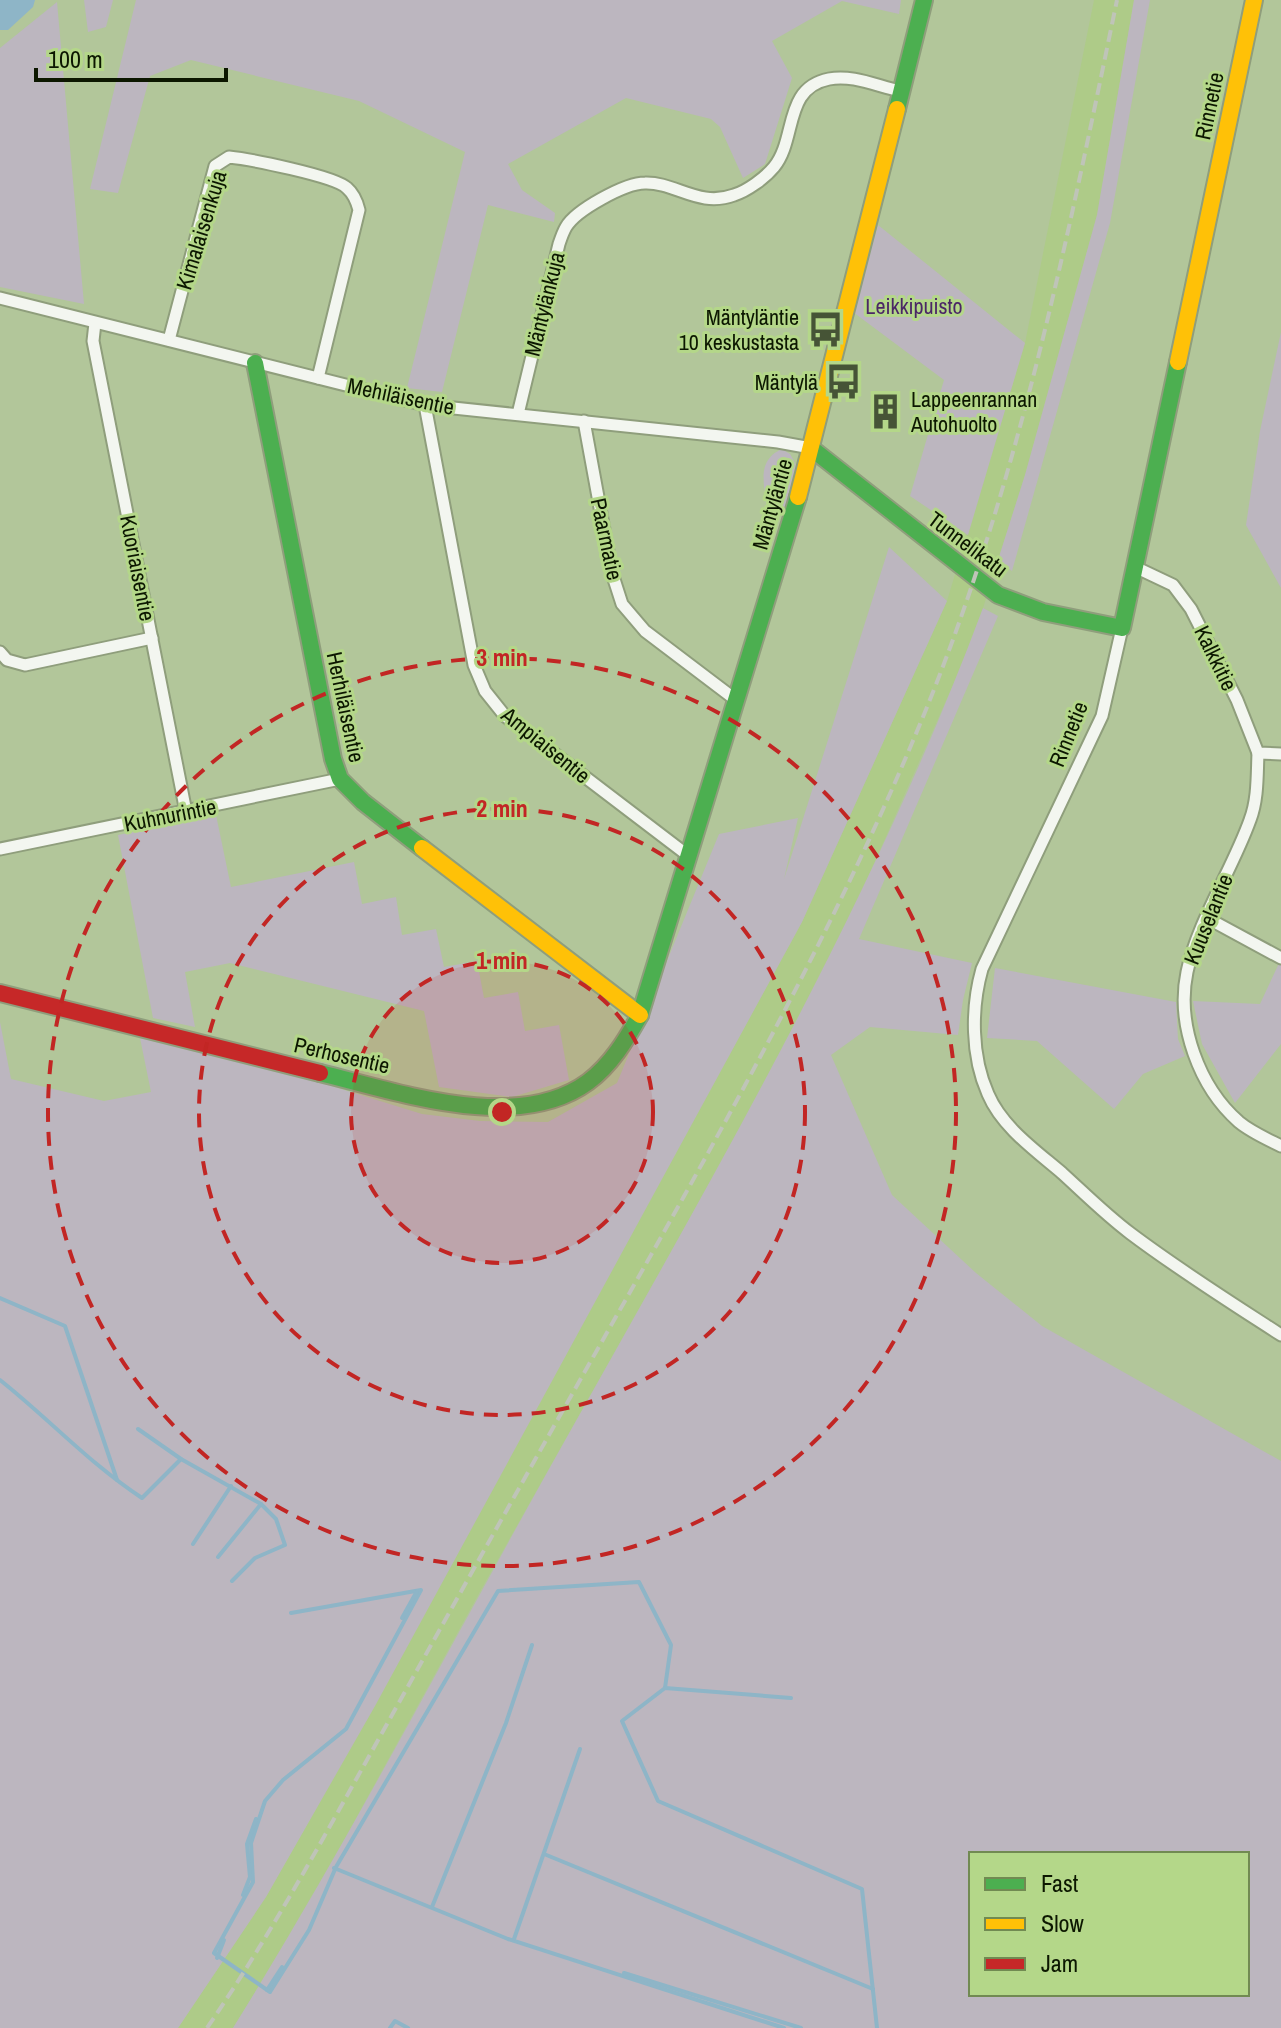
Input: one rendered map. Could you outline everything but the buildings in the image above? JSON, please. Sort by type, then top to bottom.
[{"type":"street","name":"Mäntyläntie","points":[[640,1015],[811,448],[924,0]]},
{"type":"street","name":"Rinnetie","points":[[1254,0],[1102,716],[982,969],[974,1014],[977,1058],[988,1095],[1010,1127],[1128,1231],[1281,1335]]},
{"type":"street","name":"Mäntylänkuja","points":[[518,414],[559,244],[567,225],[580,212],[628,186],[646,182],[710,200],[734,195],[755,184],[774,167],[781,156],[797,100],[810,87],[829,79],[849,79],[901,91]]},
{"type":"street","name":"Kimalaisenkuja","points":[[169,340],[215,166],[229,157],[260,161],[345,185],[355,197],[359,210],[318,378]]},
{"type":"street","name":"Mehiläisentie","points":[[0,298],[425,405],[811,448]]},
{"type":"street","name":"Kuoriaisentie","points":[[95,323],[93,341],[186,812]]},
{"type":"street","name":"Herhiläisentie","points":[[255,363],[333,759],[340,779],[363,802],[640,1015]]},
{"type":"street","name":"Ampiaisentie","points":[[425,405],[474,665],[485,691],[505,716],[690,857]]},
{"type":"street","name":"Paarmatie","points":[[584,421],[612,573],[622,604],[645,631],[736,700]]},
{"type":"street","name":"Tunnelikatu","points":[[811,448],[998,595],[1046,614],[1122,628]]},
{"type":"street","name":"Kalkkitie","points":[[1135,567],[1173,585],[1191,609],[1237,700],[1258,753]]},
{"type":"street","points":[[0,652],[7,660],[25,665],[152,638]]},
{"type":"street","points":[[1258,753],[1281,754]]},
{"type":"street","name":"Kuuselantie","points":[[1258,753],[1257,788],[1251,818],[1186,973],[1185,996],[1189,1038],[1197,1063],[1212,1090],[1238,1121],[1281,1146]]},
{"type":"street","name":"Kuhnurintie","points":[[0,849],[340,779]]},
{"type":"street","points":[[1207,918],[1281,958]]},
{"type":"street","name":"Perhosentie","points":[[0,993],[358,1082],[453,1102],[500,1108],[540,1104],[579,1088],[612,1062],[640,1015]]},
{"type":"shaded area","points":[[1094,0],[1134,0],[1097,215],[1025,475],[983,608],[960,669],[857,902],[768,1079],[483,1586],[302,1917],[233,2028],[178,2028],[266,1897],[335,1775],[802,922],[947,601],[1025,343]]},
{"type":"green space","points":[[84,0],[113,0],[106,27],[88,32]]},
{"type":"green space","points":[[136,0],[901,0],[899,14],[842,1],[772,41],[792,78],[765,164],[743,178],[720,127],[711,119],[626,98],[508,164],[522,190],[555,213],[554,222],[488,205],[442,392],[407,388],[465,152],[359,101],[191,60],[150,76],[118,193],[90,189]]},
{"type":"green space","points":[[1134,0],[1150,0],[1110,223],[1012,571],[998,560],[1025,475],[1097,215]]},
{"type":"green space","points":[[57,2],[84,304],[0,287],[0,48]]},
{"type":"green space","name":"Leikkipuisto","points":[[878,225],[1025,343],[968,535],[910,496],[944,380],[853,312]]},
{"type":"green space","points":[[1281,332],[1281,588],[1246,525],[1260,431]]},
{"type":"green space","points":[[782,449],[790,454],[799,470],[788,505],[779,511],[766,505],[764,472],[769,459]]},
{"type":"green space","points":[[889,547],[947,601],[802,922],[375,1706],[266,1897],[178,2028],[0,2028],[0,1022],[11,1079],[104,1101],[151,1092],[140,1038],[312,1080],[422,1114],[480,1121],[548,1122],[617,1083],[719,834],[798,818],[784,879]]},
{"type":"green space","points":[[983,608],[998,616],[859,939],[972,963],[958,1035],[870,1027],[831,1055],[892,1195],[976,1273],[1042,1326],[1281,1461],[1281,2028],[233,2028],[362,1809],[737,1133],[844,927],[893,823]]},
{"type":"green space","points":[[216,815],[231,887],[354,862],[362,904],[396,897],[402,935],[436,929],[444,967],[477,961],[484,998],[518,992],[525,1031],[559,1025],[569,1080],[512,1097],[439,1087],[424,1011],[230,963],[185,972],[195,1027],[153,1018],[118,835]]},
{"type":"green space","points":[[1281,959],[1281,1044],[1235,1103],[1202,1044],[1193,1001],[1260,1004]]},
{"type":"green space","points":[[995,968],[1176,1002],[1178,1039],[1185,1056],[1143,1074],[1114,1109],[1037,1041],[987,1038]]},
{"type":"water","points":[[0,0],[35,0],[33,7],[8,30],[0,30]]},
{"type":"waterway","points":[[0,1298],[65,1326],[117,1480]]},
{"type":"waterway","points":[[0,1380],[105,1471],[142,1498],[181,1459]]},
{"type":"waterway","points":[[138,1429],[181,1459],[261,1504],[276,1519],[285,1545],[255,1558],[232,1581]]},
{"type":"waterway","points":[[193,1544],[231,1486]]},
{"type":"waterway","points":[[218,1557],[261,1504]]},
{"type":"waterway","points":[[291,1613],[421,1590],[346,1729],[283,1780],[265,1801],[251,1843],[253,1882],[214,1953],[270,1992],[309,1930],[336,1867],[498,1591],[639,1582],[671,1645],[665,1688]]},
{"type":"waterway","points":[[402,1618],[417,1591]]},
{"type":"waterway","points":[[432,1907],[506,1723],[532,1645]]},
{"type":"waterway","points":[[791,1698],[665,1688],[622,1721],[658,1801],[862,1889],[877,2028]]},
{"type":"waterway","points":[[514,1939],[580,1749]]},
{"type":"waterway","points":[[243,1895],[250,1877],[247,1844],[256,1819]]},
{"type":"waterway","points":[[544,1854],[873,1989]]},
{"type":"waterway","points":[[334,1868],[508,1939],[784,2028]]},
{"type":"waterway","points":[[217,1958],[224,1940]]},
{"type":"waterway","points":[[267,1990],[282,1967]]},
{"type":"waterway","points":[[624,1973],[801,2028]]},
{"type":"waterway","points":[[390,2028],[395,2021],[408,2028]]},
{"type":"railway","points":[[207,2028],[249,1965],[307,1866],[678,1207],[779,1022],[872,832],[950,647],[1009,466],[1057,281],[1117,0]]},
{"type":"traffic: fast","points":[[897,109],[924,0]]},
{"type":"traffic: fast","points":[[811,448],[998,595],[1043,612],[1122,628],[1178,362]]},
{"type":"traffic: fast","points":[[255,363],[333,759],[340,779],[363,802],[422,848]]},
{"type":"traffic: fast","points":[[320,1073],[420,1098],[493,1107],[527,1105],[559,1097],[588,1082],[611,1060],[640,1015],[798,497]]},
{"type":"traffic: slow","points":[[1178,362],[1254,0]]},
{"type":"traffic: slow","points":[[798,497],[897,109]]},
{"type":"traffic: slow","points":[[422,848],[640,1015]]},
{"type":"traffic: jam","points":[[0,993],[320,1073]]},
{"type":"place","name":"Mäntyläntie 10 keskustasta","points":[[825,330]]},
{"type":"place","name":"Mäntylä","points":[[844,382]]},
{"type":"place","name":"Lappeenrannan Autohuolto","points":[[885,412]]}]
